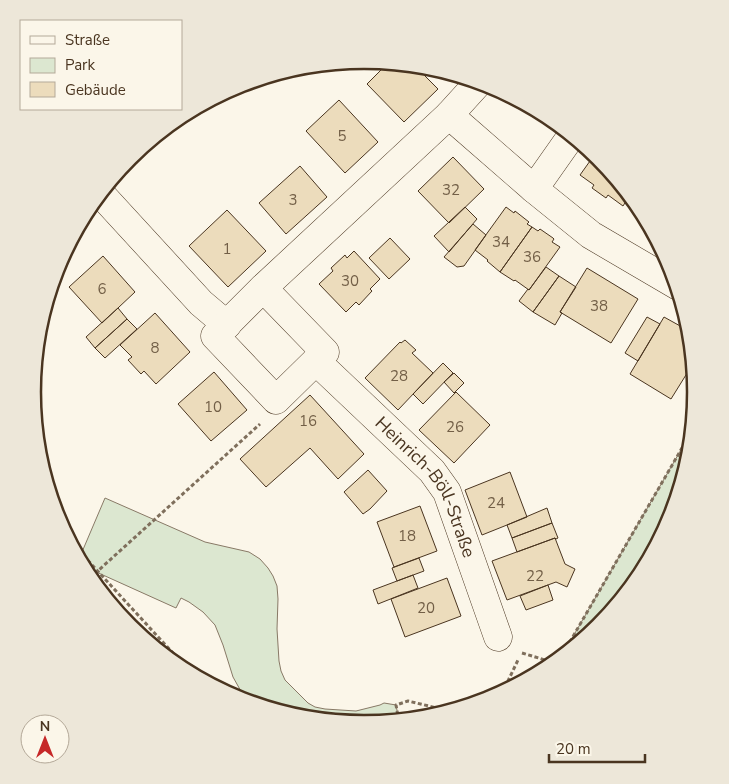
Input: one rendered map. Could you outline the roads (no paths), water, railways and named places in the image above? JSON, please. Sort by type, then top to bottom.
[{"type":"street","points":[[263,288],[325,352],[276,400],[215,336],[263,288],[449,115],[474,88]]},
{"type":"street","points":[[449,115],[591,235],[668,280]]},
{"type":"street","points":[[534,188],[568,141]]},
{"type":"street","points":[[105,199],[202,303],[227,325]]},
{"type":"street","name":"Heinrich-Böll-Straße","points":[[316,361],[432,471],[447,492],[498,637]]}]
